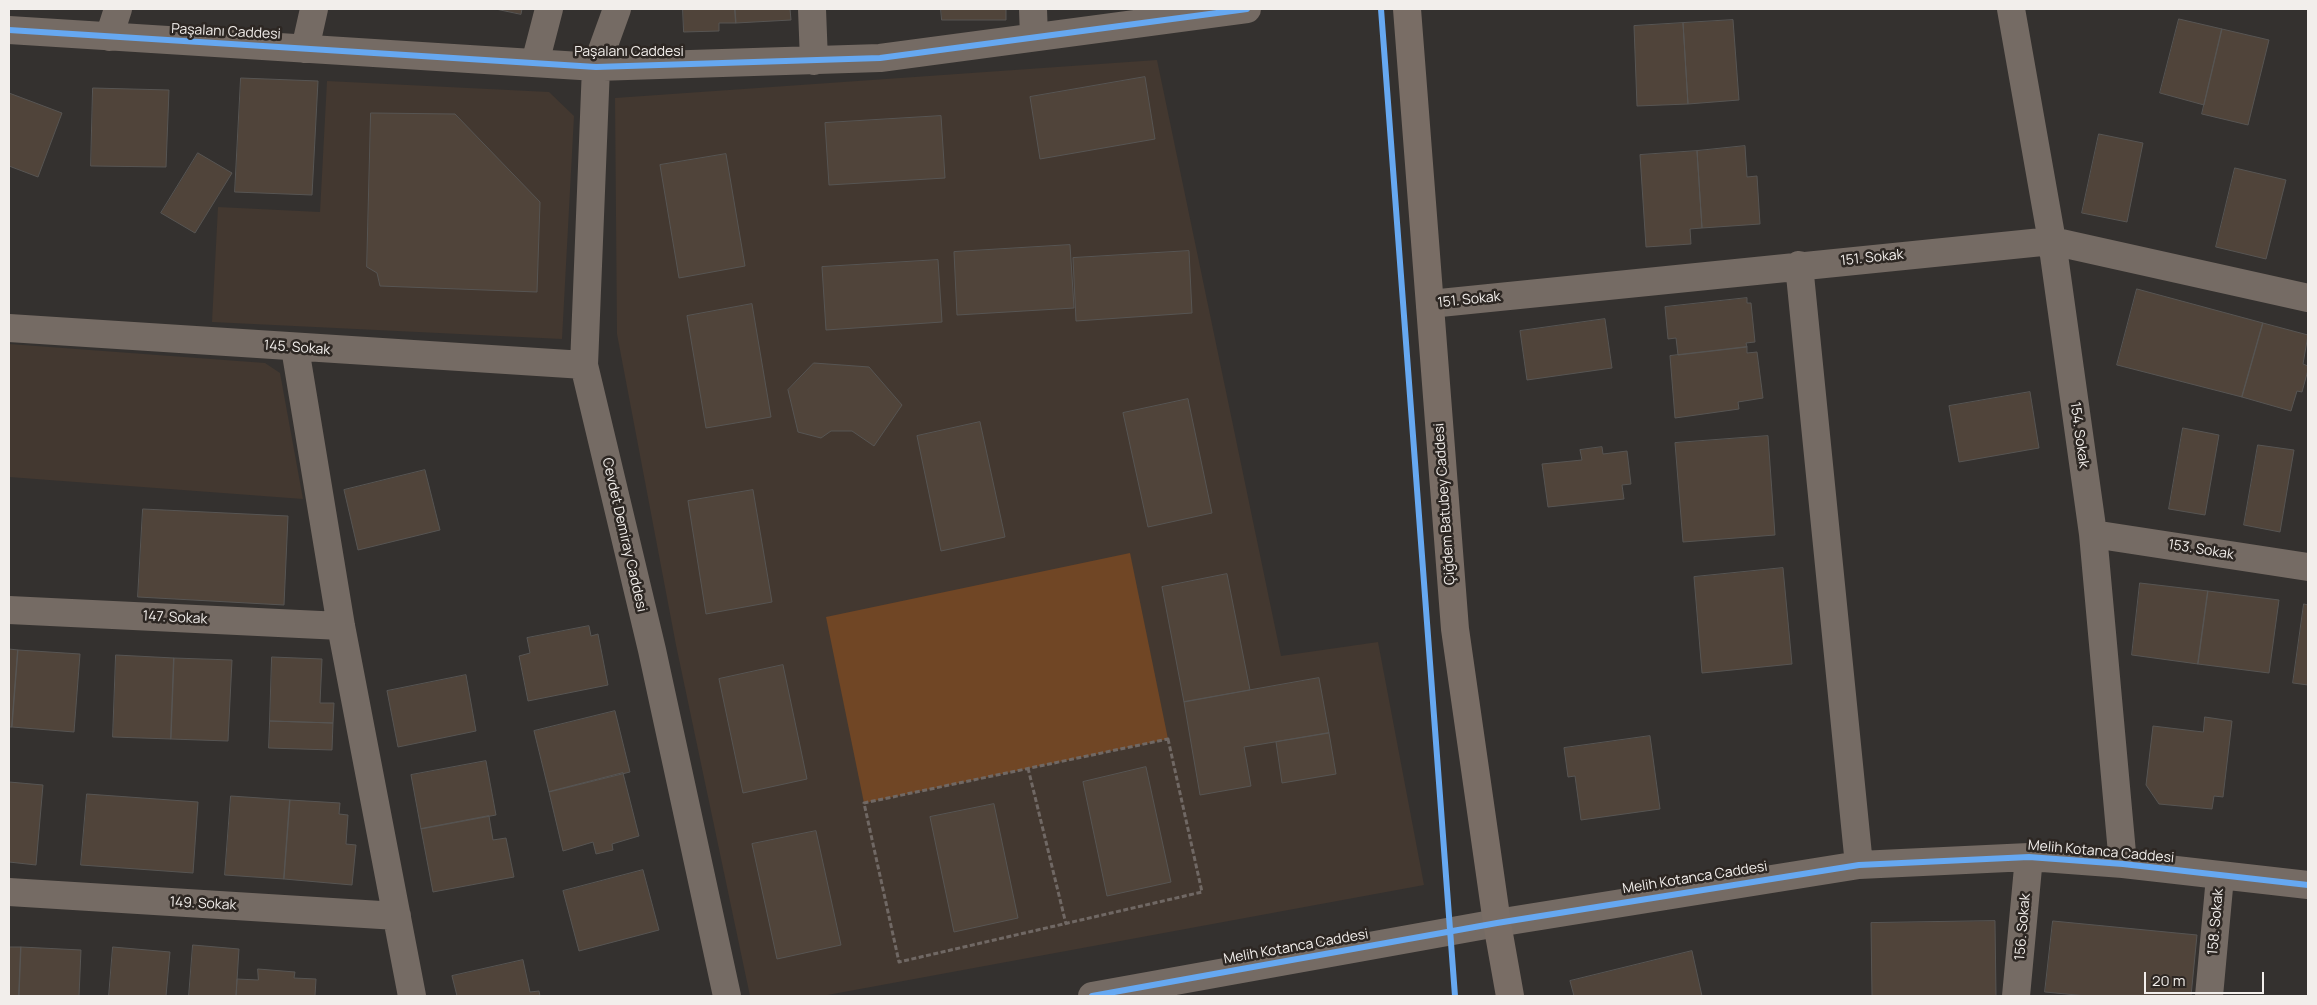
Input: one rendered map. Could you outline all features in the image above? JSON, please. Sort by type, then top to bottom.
[{"type":"main road","name":"Çiğdem Batubey Caddesi","points":[[1407,9],[1455,629],[1497,922],[1510,996]]},
{"type":"street","points":[[109,37],[118,9]]},
{"type":"street","points":[[304,49],[314,9]]},
{"type":"street","points":[[535,63],[549,9]]},
{"type":"street","name":"Cevdet Demiray Caddesi","points":[[617,9],[596,67],[584,365],[652,650],[727,996]]},
{"type":"street","points":[[812,9],[814,61]]},
{"type":"street","points":[[1032,9],[1034,37]]},
{"type":"street","name":"Paşalanı Caddesi","points":[[9,30],[596,67],[880,58],[1247,9]]},
{"type":"street","name":"154. Sokak","points":[[2011,9],[2052,241],[2093,534],[2123,864]]},
{"type":"street","name":"151. Sokak","points":[[1430,304],[1799,265],[2052,241],[2308,298]]},
{"type":"street","points":[[1799,265],[1859,864]]},
{"type":"street","name":"145. Sokak","points":[[9,328],[295,348],[584,365]]},
{"type":"street","points":[[295,348],[341,626],[412,996]]},
{"type":"street","name":"153. Sokak","points":[[2093,534],[2308,567]]},
{"type":"street","name":"147. Sokak","points":[[9,610],[341,626]]},
{"type":"street","name":"Melih Kotanca Caddesi","points":[[1092,996],[1497,922],[1859,864],[2029,857],[2123,864],[2220,877],[2308,885]]},
{"type":"street","name":"156. Sokak","points":[[2016,996],[2029,857]]},
{"type":"street","name":"158. Sokak","points":[[2209,996],[2220,877]]},
{"type":"street","name":"149. Sokak","points":[[9,892],[397,916]]},
{"type":"path","points":[[1168,739],[1202,892],[900,962],[864,802],[1028,768],[1168,739]]},
{"type":"path","points":[[1028,768],[1066,924]]},
{"type":"shaded area","points":[[1157,60],[1281,656],[1378,642],[1424,885],[822,996],[750,996],[676,645],[617,334],[615,98]]},
{"type":"shaded area","points":[[327,81],[549,92],[574,116],[562,339],[212,322],[218,207],[320,212]]},
{"type":"shaded area","points":[[9,344],[265,363],[280,373],[303,499],[9,477]]},
{"type":"shaded area","points":[[1130,553],[1168,739],[864,803],[826,617]]},
{"type":"building","points":[[496,9],[522,9],[521,14]]},
{"type":"building","points":[[683,9],[735,9],[736,23],[719,23],[719,31],[684,32]]},
{"type":"building","points":[[735,9],[790,9],[791,20],[736,23]]},
{"type":"building","points":[[941,9],[1006,9],[1006,20],[942,20]]},
{"type":"building","points":[[2179,19],[2222,29],[2204,105],[2160,93]]},
{"type":"building","points":[[1733,20],[1739,100],[1688,104],[1683,23]]},
{"type":"building","points":[[1683,23],[1688,104],[1637,106],[1634,26]]},
{"type":"building","points":[[2222,29],[2269,40],[2248,125],[2202,114]]},
{"type":"building","points":[[1145,77],[1155,139],[1040,159],[1030,97]]},
{"type":"building","points":[[241,78],[318,81],[312,195],[235,192]]},
{"type":"building","points":[[93,88],[169,90],[166,167],[91,166]]},
{"type":"building","points":[[9,93],[62,113],[38,177],[9,166]]},
{"type":"building","points":[[371,113],[455,114],[540,202],[537,292],[380,286],[377,273],[367,267]]},
{"type":"building","points":[[941,116],[945,178],[829,185],[825,123]]},
{"type":"building","points":[[2099,134],[2143,143],[2127,222],[2082,213]]},
{"type":"building","points":[[1745,146],[1747,177],[1757,176],[1760,224],[1702,228],[1697,151]]},
{"type":"building","points":[[1697,151],[1702,228],[1690,229],[1691,244],[1646,247],[1640,155]]},
{"type":"building","points":[[198,153],[232,173],[195,233],[161,213]]},
{"type":"building","points":[[726,154],[745,266],[679,278],[660,165]]},
{"type":"building","points":[[2235,168],[2286,180],[2266,259],[2216,247]]},
{"type":"building","points":[[1070,245],[1074,308],[957,315],[954,252]]},
{"type":"building","points":[[1189,251],[1192,313],[1076,321],[1073,258]]},
{"type":"building","points":[[938,260],[942,322],[826,330],[822,267]]},
{"type":"building","points":[[2137,289],[2263,323],[2242,397],[2117,365]]},
{"type":"building","points":[[1747,298],[1747,303],[1751,303],[1755,342],[1746,343],[1747,347],[1678,355],[1676,338],[1668,339],[1665,307]]},
{"type":"building","points":[[752,304],[771,417],[706,428],[687,316]]},
{"type":"building","points":[[1605,319],[1612,368],[1527,380],[1520,331]]},
{"type":"building","points":[[2263,323],[2308,335],[2303,364],[2308,366],[2308,370],[2302,392],[2297,391],[2291,411],[2242,397]]},
{"type":"building","points":[[1747,347],[1747,353],[1757,352],[1763,398],[1738,402],[1739,409],[1675,418],[1670,356]]},
{"type":"building","points":[[814,363],[869,367],[902,405],[874,446],[852,431],[831,431],[821,438],[798,432],[788,390]]},
{"type":"building","points":[[2030,392],[2039,448],[1959,462],[1949,406]]},
{"type":"building","points":[[1188,399],[1212,513],[1148,527],[1123,413]]},
{"type":"building","points":[[980,422],[1005,537],[941,551],[917,436]]},
{"type":"building","points":[[2183,428],[2219,435],[2205,515],[2169,509]]},
{"type":"building","points":[[1768,436],[1775,535],[1683,542],[1675,443]]},
{"type":"building","points":[[2258,445],[2294,450],[2280,532],[2244,525]]},
{"type":"building","points":[[1602,447],[1603,454],[1627,451],[1631,484],[1622,485],[1624,499],[1548,507],[1542,464],[1582,460],[1580,450]]},
{"type":"building","points":[[425,470],[440,530],[358,550],[344,490]]},
{"type":"building","points":[[753,490],[772,602],[706,614],[688,501]]},
{"type":"building","points":[[143,509],[288,516],[284,605],[138,597]]},
{"type":"building","points":[[1783,568],[1792,664],[1702,673],[1694,577]]},
{"type":"building","points":[[1227,574],[1250,690],[1184,702],[1162,587]]},
{"type":"building","points":[[2140,583],[2208,591],[2198,664],[2132,655]]},
{"type":"building","points":[[2208,591],[2279,600],[2269,673],[2198,664]]},
{"type":"building","points":[[2304,604],[2308,605],[2308,685],[2293,683]]},
{"type":"building","points":[[589,626],[591,636],[598,634],[608,685],[528,701],[519,656],[530,653],[527,638]]},
{"type":"building","points":[[9,649],[18,650],[12,727],[9,727]]},
{"type":"building","points":[[18,650],[80,654],[74,732],[12,727]]},
{"type":"building","points":[[116,655],[174,658],[171,739],[113,737]]},
{"type":"building","points":[[272,657],[322,659],[320,703],[334,703],[333,723],[270,721]]},
{"type":"building","points":[[174,658],[232,660],[228,741],[171,739]]},
{"type":"building","points":[[783,665],[807,779],[743,793],[719,679]]},
{"type":"building","points":[[466,675],[476,731],[398,747],[387,691]]},
{"type":"building","points":[[1319,678],[1329,733],[1244,747],[1251,786],[1200,795],[1184,702]]},
{"type":"building","points":[[615,711],[630,772],[549,792],[534,731]]},
{"type":"building","points":[[2205,717],[2232,721],[2223,797],[2214,796],[2212,809],[2159,804],[2146,785],[2153,726],[2203,732]]},
{"type":"building","points":[[270,721],[333,723],[332,750],[269,748]]},
{"type":"building","points":[[1329,733],[1336,774],[1282,783],[1276,742]]},
{"type":"building","points":[[1650,736],[1660,809],[1581,820],[1575,776],[1568,777],[1564,748]]},
{"type":"building","points":[[486,761],[496,815],[421,829],[411,775]]},
{"type":"building","points":[[1146,767],[1171,882],[1107,896],[1083,782]]},
{"type":"building","points":[[623,773],[639,836],[612,844],[613,850],[596,854],[593,842],[563,851],[549,792]]},
{"type":"building","points":[[9,782],[43,785],[36,865],[9,862]]},
{"type":"building","points":[[87,794],[198,802],[193,873],[81,865]]},
{"type":"building","points":[[231,796],[290,800],[284,879],[225,875]]},
{"type":"building","points":[[290,800],[340,803],[339,814],[348,815],[346,844],[356,845],[352,885],[284,879]]},
{"type":"building","points":[[994,804],[1018,918],[954,932],[930,817]]},
{"type":"building","points":[[489,816],[493,840],[506,838],[514,877],[433,892],[421,829]]},
{"type":"building","points":[[816,831],[841,945],[777,959],[752,844]]},
{"type":"building","points":[[643,870],[659,930],[579,951],[563,891]]},
{"type":"building","points":[[1995,921],[1996,996],[1872,996],[1871,923]]},
{"type":"building","points":[[2053,921],[2197,935],[2191,996],[2087,996],[2045,992]]},
{"type":"building","points":[[193,945],[239,949],[236,996],[189,996]]},
{"type":"building","points":[[9,947],[21,947],[19,996],[9,996]]},
{"type":"building","points":[[21,947],[81,950],[79,996],[19,996]]},
{"type":"building","points":[[113,947],[170,952],[166,996],[109,996]]},
{"type":"building","points":[[1692,951],[1702,996],[1574,996],[1570,981]]},
{"type":"building","points":[[523,960],[530,992],[539,991],[540,996],[457,996],[452,976]]},
{"type":"building","points":[[258,969],[295,972],[294,978],[316,979],[315,996],[236,996],[237,979],[258,980]]},
{"type":"cycle path","points":[[9,30],[596,67],[880,58],[1247,9]]},
{"type":"cycle path","points":[[1381,9],[1455,996]]},
{"type":"cycle path","points":[[1092,996],[1497,923],[1859,865],[2029,857],[2123,864],[2308,885]]}]
